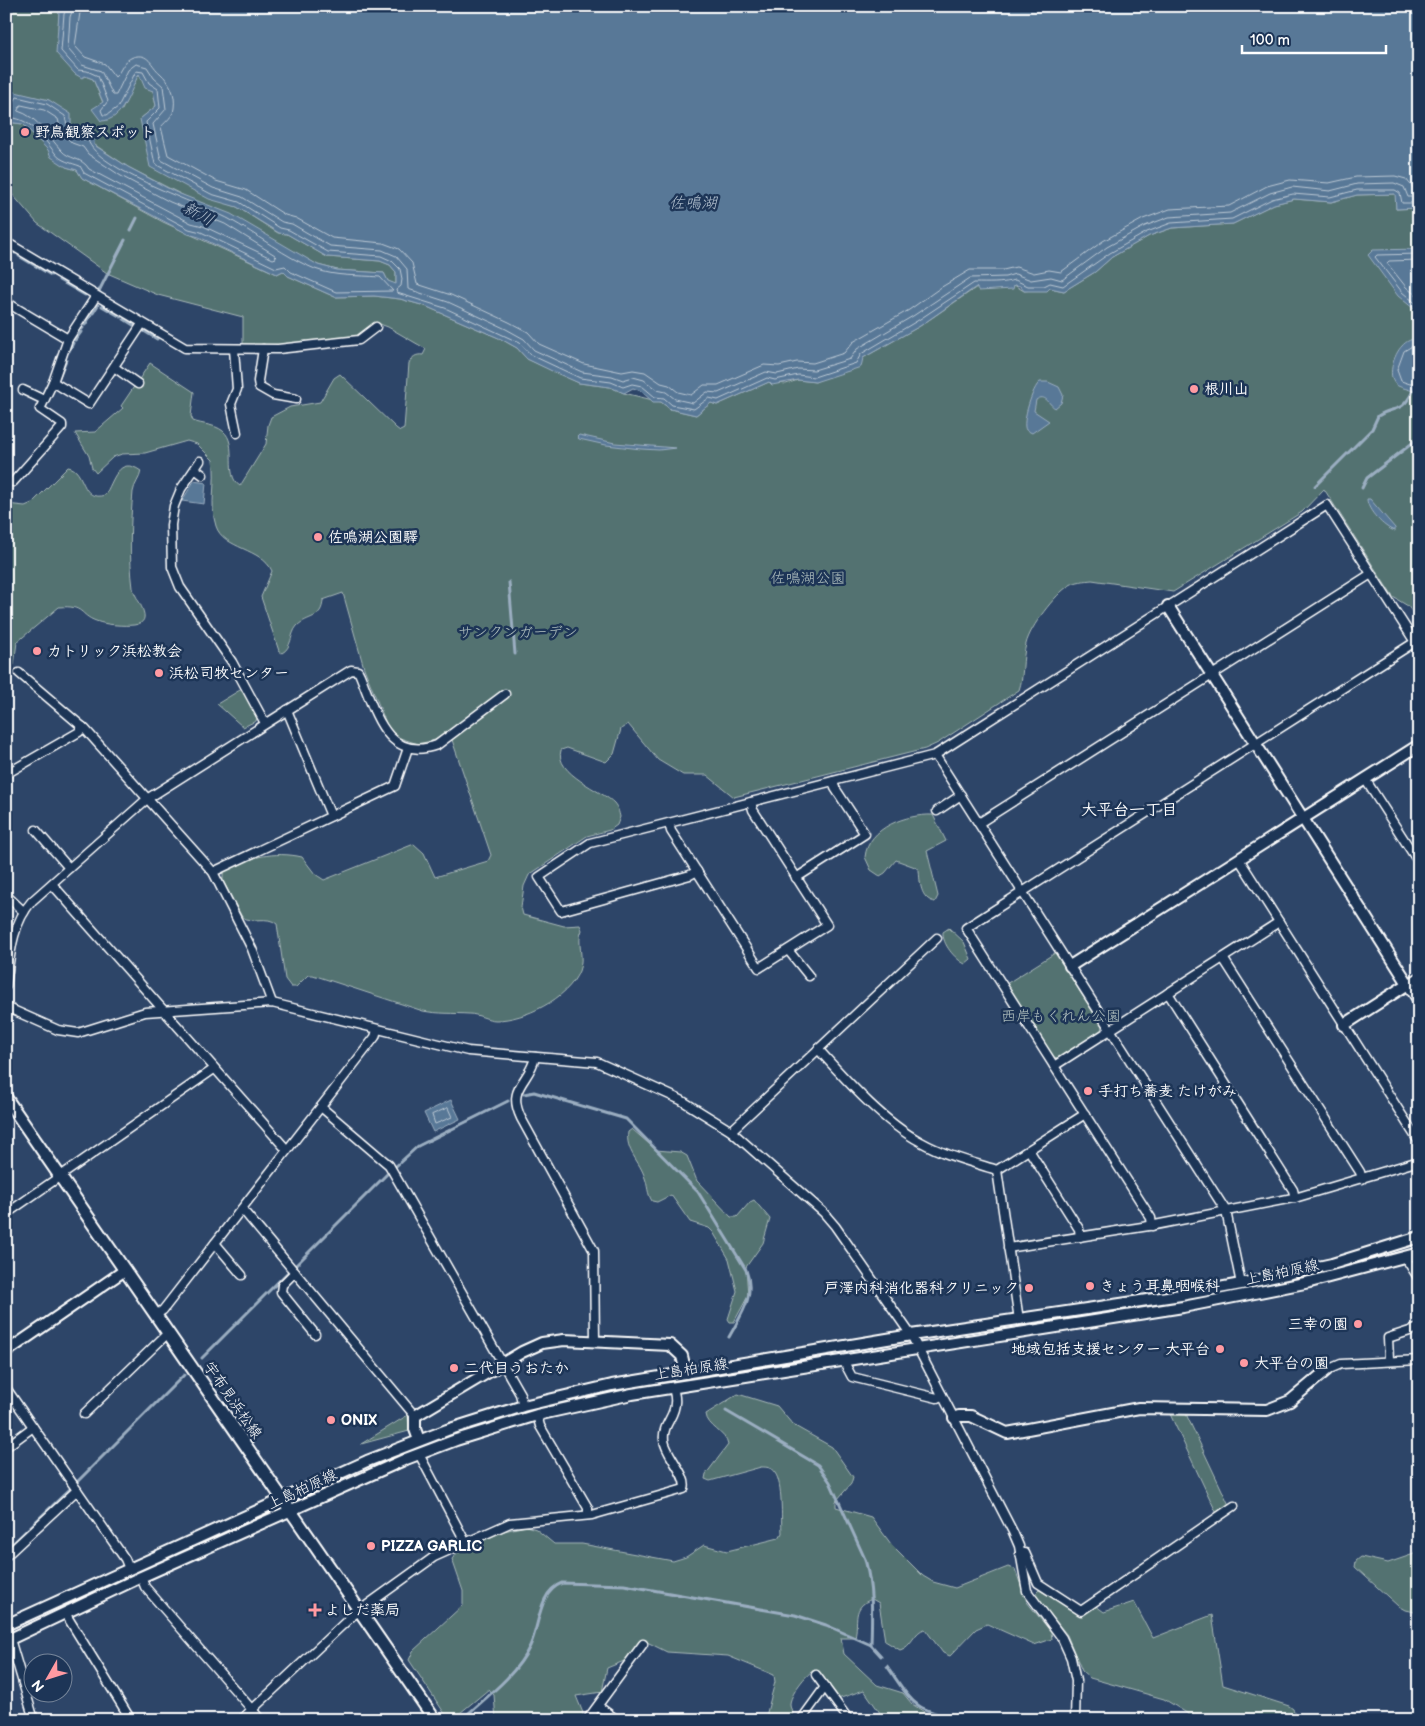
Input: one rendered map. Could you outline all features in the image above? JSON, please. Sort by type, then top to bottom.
[{"type":"main road","name":"宇布見浜松線","points":[[6,1098],[435,1720]]},
{"type":"street","points":[[6,242],[185,348],[263,349],[359,340],[376,327]]},
{"type":"street","points":[[14,482],[62,427],[62,424],[40,408],[53,382],[68,339],[96,296]]},
{"type":"street","points":[[6,302],[68,339]]},
{"type":"street","points":[[53,382],[90,404],[142,324]]},
{"type":"street","points":[[234,349],[236,389],[231,404],[238,433]]},
{"type":"street","points":[[263,349],[258,381],[259,386],[273,395],[296,399]]},
{"type":"street","points":[[114,367],[138,384]]},
{"type":"street","points":[[23,390],[44,400]]},
{"type":"street","points":[[200,461],[181,488],[172,515],[171,559],[174,574],[184,593],[232,662],[265,723]]},
{"type":"street","points":[[195,469],[203,475]]},
{"type":"street","points":[[697,871],[690,875],[560,911],[539,877],[590,843],[935,754],[1328,505],[1415,642],[966,928],[1150,1218],[1152,1226]]},
{"type":"street","points":[[979,824],[1371,574]]},
{"type":"street","points":[[1168,606],[1419,1001]]},
{"type":"street","points":[[6,986],[12,946],[24,912],[52,884],[147,799],[265,723],[354,670],[360,675],[381,726],[388,736],[408,748],[428,749],[438,745],[505,694]]},
{"type":"street","points":[[19,672],[83,727],[213,872],[248,938],[272,1003]]},
{"type":"street","points":[[287,710],[331,816]]},
{"type":"street","points":[[6,774],[79,732],[83,727]]},
{"type":"street","points":[[1070,966],[1419,745]]},
{"type":"street","points":[[213,872],[395,786],[408,748]]},
{"type":"street","points":[[935,754],[1226,1211],[1241,1284]]},
{"type":"street","points":[[1365,779],[1419,863]]},
{"type":"street","points":[[796,878],[864,834],[835,788],[833,781]]},
{"type":"street","points":[[937,811],[961,795]]},
{"type":"street","points":[[669,823],[671,831],[759,968],[826,925],[753,810],[751,802]]},
{"type":"street","points":[[36,830],[70,868]]},
{"type":"street","points":[[1239,859],[1419,1142]]},
{"type":"street","points":[[52,884],[287,1150]]},
{"type":"street","points":[[6,894],[24,912]]},
{"type":"street","points":[[1054,1066],[1279,922]]},
{"type":"street","points":[[731,1131],[937,938]]},
{"type":"street","points":[[788,950],[809,976]]},
{"type":"street","points":[[1223,958],[1360,1172],[1362,1179]]},
{"type":"street","points":[[1344,1025],[1419,977]]},
{"type":"street","points":[[1168,993],[1293,1190],[1294,1198]]},
{"type":"street","points":[[6,1007],[52,1028],[72,1033],[85,1032],[134,1014],[162,1010],[272,1003],[468,1051],[589,1061],[604,1065],[681,1100],[731,1131],[830,1218],[911,1335],[1013,1532],[1020,1553],[1027,1591],[1062,1638],[1071,1658],[1076,1681],[1075,1720]]},
{"type":"street","points":[[156,1315],[163,1310],[242,1209],[375,1037],[377,1030]]},
{"type":"street","points":[[818,1049],[885,1116],[911,1136],[942,1152],[997,1170]]},
{"type":"street","points":[[535,1057],[534,1064],[518,1088],[516,1103],[521,1118],[594,1251],[595,1341]]},
{"type":"street","points":[[6,1214],[214,1069]]},
{"type":"street","points":[[320,1107],[389,1165],[520,1394],[523,1406]]},
{"type":"street","points":[[997,1170],[1085,1114]]},
{"type":"street","points":[[1029,1150],[1079,1229],[1080,1237]]},
{"type":"street","points":[[1008,1248],[1152,1226],[1294,1198],[1419,1161]]},
{"type":"street","points":[[997,1170],[1019,1320]]},
{"type":"street","points":[[242,1209],[415,1416],[415,1429],[419,1440]]},
{"type":"street","name":"上島柏原線","points":[[6,1625],[283,1498],[419,1440],[523,1406],[612,1385],[911,1335],[1019,1320],[1241,1284],[1332,1264],[1419,1237]]},
{"type":"street","points":[[215,1243],[242,1275]]},
{"type":"street","name":"上島柏原線","points":[[8,1640],[141,1577],[419,1454],[537,1415],[612,1398],[1246,1296],[1310,1282],[1419,1253]]},
{"type":"street","points":[[1405,1257],[1419,1279]]},
{"type":"street","points":[[6,1352],[125,1270]]},
{"type":"street","points":[[296,1272],[282,1285],[281,1292],[315,1334]]},
{"type":"street","points":[[1389,1360],[1388,1338],[1419,1328]]},
{"type":"street","points":[[84,1414],[168,1333]]},
{"type":"street","points":[[415,1416],[528,1348],[542,1343],[564,1340],[670,1345],[682,1356],[686,1373]]},
{"type":"street","points":[[954,1418],[972,1416],[1007,1433],[1140,1408],[1267,1410],[1290,1402],[1327,1370],[1336,1365],[1389,1360],[1419,1360]]},
{"type":"street","points":[[844,1362],[852,1377],[937,1398],[942,1395]]},
{"type":"street","points":[[6,1388],[129,1569]]},
{"type":"street","points":[[241,1720],[360,1610],[434,1557],[510,1524],[588,1515],[684,1489],[685,1480],[666,1449],[664,1440],[666,1422],[675,1403],[673,1388]]},
{"type":"street","points":[[537,1415],[540,1426],[588,1508],[588,1515]]},
{"type":"street","points":[[6,1447],[34,1427]]},
{"type":"street","points":[[419,1454],[466,1542]]},
{"type":"street","points":[[6,1556],[77,1490]]},
{"type":"street","points":[[1020,1553],[1026,1553],[1038,1583],[1081,1611],[1234,1506]]},
{"type":"street","points":[[141,1577],[146,1587],[261,1720]]},
{"type":"street","points":[[65,1613],[131,1720]]},
{"type":"street","points":[[8,1640],[15,1649],[34,1720]]},
{"type":"street","points":[[587,1720],[643,1644]]},
{"type":"street","points":[[816,1675],[850,1720]]},
{"type":"street","points":[[801,1720],[825,1687]]},
{"type":"street","points":[[598,1706],[617,1720]]},
{"type":"green space","points":[[6,6],[64,6],[59,12],[58,29],[85,76],[93,79],[103,103],[122,110],[139,73],[153,91],[156,106],[140,119],[226,203],[237,207],[278,233],[287,234],[327,257],[380,261],[390,265],[396,272],[396,285],[388,281],[384,273],[337,270],[318,265],[128,167],[80,135],[49,100],[6,91]]},
{"type":"green space","name":"佐鳴湖公園","points":[[6,122],[23,124],[66,167],[77,170],[82,178],[163,222],[277,274],[283,271],[288,276],[335,297],[374,296],[400,299],[425,306],[501,339],[517,348],[527,359],[579,383],[610,387],[624,393],[661,402],[670,409],[696,415],[711,403],[717,405],[769,382],[786,384],[798,380],[815,382],[920,326],[977,287],[979,290],[1005,289],[1014,285],[1024,291],[1050,288],[1064,291],[1095,272],[1112,257],[1149,236],[1172,228],[1233,224],[1274,204],[1294,199],[1331,202],[1357,195],[1396,194],[1396,209],[1419,208],[1419,622],[1408,606],[1393,597],[1324,489],[1302,512],[1173,592],[1092,580],[1070,585],[1051,603],[1028,637],[1019,690],[938,743],[925,749],[734,797],[707,775],[683,775],[658,760],[628,724],[621,729],[614,754],[606,762],[567,748],[561,750],[561,759],[565,767],[581,781],[614,803],[620,817],[617,825],[610,830],[587,836],[529,875],[524,886],[521,907],[523,915],[564,926],[580,925],[582,930],[580,935],[581,965],[573,981],[555,999],[532,1012],[496,1020],[472,1014],[423,1011],[313,975],[308,975],[296,987],[291,987],[285,979],[277,924],[269,920],[251,920],[242,917],[223,881],[223,873],[241,862],[261,856],[292,855],[302,857],[315,874],[324,880],[414,844],[424,853],[435,877],[488,861],[491,855],[449,731],[435,740],[418,744],[400,738],[392,732],[386,723],[364,668],[343,593],[323,600],[320,611],[297,626],[288,648],[282,653],[279,651],[261,597],[272,571],[267,563],[260,558],[226,540],[220,534],[216,526],[213,510],[213,460],[197,444],[187,441],[145,453],[122,454],[113,457],[96,473],[92,468],[89,456],[75,433],[95,432],[123,408],[121,406],[150,363],[194,392],[191,416],[193,421],[216,427],[228,437],[231,451],[232,475],[240,486],[266,444],[271,417],[290,407],[320,402],[334,378],[340,374],[396,428],[400,431],[404,429],[409,363],[414,356],[423,355],[426,349],[388,327],[377,323],[358,338],[278,346],[243,346],[243,317],[158,295],[107,273],[37,223],[6,187]]},
{"type":"green space","points":[[127,466],[141,471],[133,492],[130,552],[133,588],[144,619],[141,623],[134,625],[110,624],[91,619],[78,609],[59,607],[17,642],[14,665],[6,672],[6,504],[25,506],[32,503],[68,467],[78,473],[91,494],[97,496],[105,495],[114,477],[122,468]]},
{"type":"green space","points":[[240,690],[243,692],[257,718],[256,721],[243,727],[217,704]]},
{"type":"green space","points":[[933,815],[946,841],[927,851],[938,896],[935,902],[924,894],[919,870],[915,867],[896,860],[880,876],[871,870],[865,857],[873,838],[890,824],[912,817]]},
{"type":"green space","points":[[949,928],[964,942],[971,959],[965,964],[953,955],[943,937],[943,932]]},
{"type":"green space","name":"西岸もくれん公園","points":[[1055,953],[1102,1026],[1101,1031],[1058,1058],[1053,1057],[1006,984]]},
{"type":"green space","points":[[632,1129],[656,1150],[680,1152],[687,1156],[697,1181],[731,1217],[737,1217],[754,1200],[770,1219],[763,1243],[746,1267],[748,1296],[734,1322],[730,1322],[728,1319],[737,1291],[729,1259],[713,1232],[709,1228],[690,1222],[671,1195],[657,1202],[652,1201],[643,1172],[629,1145],[628,1132]]},
{"type":"green space","points":[[738,1394],[777,1406],[793,1425],[832,1447],[853,1477],[851,1484],[836,1501],[836,1507],[871,1517],[891,1544],[923,1576],[933,1582],[955,1588],[1008,1567],[1015,1569],[1027,1602],[1051,1632],[1052,1639],[1034,1645],[987,1624],[976,1629],[950,1656],[943,1653],[925,1629],[921,1630],[907,1646],[900,1650],[885,1641],[879,1603],[872,1599],[865,1602],[858,1610],[855,1638],[841,1638],[844,1654],[877,1685],[903,1693],[912,1704],[926,1713],[954,1720],[885,1720],[864,1690],[838,1699],[815,1670],[795,1690],[790,1701],[793,1713],[789,1720],[765,1720],[775,1682],[774,1675],[728,1656],[667,1652],[643,1640],[624,1661],[607,1668],[602,1692],[576,1696],[583,1713],[582,1720],[496,1720],[494,1695],[489,1689],[454,1718],[445,1714],[409,1660],[413,1651],[463,1605],[463,1591],[452,1559],[458,1552],[504,1531],[526,1526],[536,1529],[554,1544],[582,1544],[673,1561],[686,1557],[704,1545],[727,1551],[779,1538],[782,1533],[780,1493],[778,1478],[772,1470],[767,1467],[761,1467],[710,1481],[705,1479],[706,1474],[728,1445],[724,1436],[707,1419],[706,1414]]},
{"type":"green space","points":[[1170,1414],[1186,1414],[1229,1505],[1217,1514]]},
{"type":"green space","points":[[408,1415],[409,1431],[361,1444]]},
{"type":"green space","points":[[1419,1521],[1419,1613],[1405,1610],[1398,1606],[1355,1567],[1356,1561],[1361,1557],[1388,1563],[1414,1554],[1417,1549]]},
{"type":"green space","points":[[1039,1590],[1081,1614],[1096,1606],[1104,1612],[1134,1602],[1153,1638],[1212,1615],[1223,1685],[1289,1706],[1293,1709],[1298,1720],[1198,1720],[1164,1699],[1090,1678],[1082,1671],[1067,1635],[1037,1597],[1036,1593]]},
{"type":"water","name":"佐鳴湖","points":[[64,6],[1419,6],[1419,208],[1396,209],[1395,194],[1357,195],[1331,202],[1294,199],[1274,204],[1233,224],[1172,228],[1149,236],[1112,257],[1095,272],[1064,291],[1050,288],[1047,291],[1024,291],[1020,286],[1014,285],[1013,289],[979,291],[976,287],[920,326],[863,358],[861,367],[815,382],[798,380],[772,385],[769,382],[717,405],[711,403],[696,415],[670,409],[661,402],[653,402],[641,391],[633,388],[624,393],[610,387],[579,383],[527,359],[517,348],[501,339],[425,306],[400,299],[374,296],[335,297],[288,276],[283,271],[277,274],[199,237],[188,234],[82,178],[77,170],[66,167],[51,157],[48,150],[23,124],[6,122],[6,111],[11,91],[49,100],[71,114],[71,125],[80,135],[95,135],[94,145],[128,167],[175,192],[231,214],[318,265],[337,270],[384,273],[388,281],[396,284],[396,272],[390,265],[380,261],[327,257],[287,234],[279,233],[237,207],[209,199],[150,167],[140,119],[156,106],[153,91],[145,88],[139,74],[120,111],[109,120],[101,121],[92,109],[103,102],[93,79],[85,76],[82,78],[75,74],[56,53],[59,12]]},
{"type":"water","points":[[1419,249],[1419,313],[1398,296],[1368,255],[1373,250]]},
{"type":"water","points":[[1419,337],[1419,382],[1413,391],[1394,383],[1391,372],[1399,350],[1407,341]]},
{"type":"water","points":[[1040,382],[1048,382],[1059,387],[1063,395],[1061,403],[1055,408],[1045,398],[1036,400],[1034,411],[1049,421],[1032,433],[1026,430],[1026,413],[1034,390]]},
{"type":"water","points":[[579,435],[615,443],[676,448],[659,450],[606,445],[579,439],[577,437]]},
{"type":"water","points":[[194,481],[206,483],[204,504],[182,501]]},
{"type":"water","points":[[1367,499],[1370,499],[1395,528],[1395,531],[1377,518],[1370,508]]},
{"type":"water","points":[[451,1100],[460,1119],[433,1132],[424,1113]]},
{"type":"waterway","points":[[131,230],[137,218]]},
{"type":"waterway","points":[[99,291],[125,240]]},
{"type":"waterway","points":[[6,248],[15,253]]},
{"type":"waterway","points":[[19,256],[51,275]]},
{"type":"waterway","points":[[59,280],[85,295]]},
{"type":"waterway","points":[[93,313],[98,305]]},
{"type":"waterway","points":[[102,306],[121,317]]},
{"type":"waterway","points":[[85,325],[91,315]]},
{"type":"waterway","points":[[124,319],[135,326]]},
{"type":"waterway","points":[[144,331],[157,339]]},
{"type":"waterway","points":[[75,340],[81,332]]},
{"type":"waterway","points":[[69,351],[73,343]]},
{"type":"waterway","points":[[59,377],[66,360]]},
{"type":"waterway","points":[[1315,486],[1372,429],[1378,416],[1401,407],[1409,399],[1413,391]]},
{"type":"waterway","points":[[1362,488],[1367,478],[1419,438]]},
{"type":"waterway","points":[[509,582],[515,654]]},
{"type":"waterway","points":[[524,1094],[534,1092],[626,1119],[698,1192],[746,1270],[749,1279],[746,1305],[729,1337]]},
{"type":"waterway","points":[[395,1167],[418,1146],[508,1101]]},
{"type":"waterway","points":[[296,1265],[388,1173]]},
{"type":"waterway","points":[[202,1358],[289,1271]]},
{"type":"waterway","points":[[77,1482],[184,1375]]},
{"type":"waterway","points":[[726,1411],[818,1465],[830,1482],[865,1559],[868,1570],[872,1612],[871,1645]]},
{"type":"waterway","points":[[6,1550],[70,1489]]},
{"type":"waterway","points":[[461,1720],[517,1667],[530,1646],[544,1601],[554,1587],[562,1583],[624,1585],[795,1615],[826,1625],[871,1645],[881,1656]]},
{"type":"waterway","points":[[887,1666],[903,1690],[916,1704],[933,1713],[961,1720]]},
{"type":"place","name":"野鳥観察スポット","points":[[25,132]]},
{"type":"place","name":"根川山","points":[[1194,389]]},
{"type":"place","name":"佐鳴湖公園驛","points":[[318,537]]},
{"type":"place","name":"カトリック浜松教会","points":[[37,651]]},
{"type":"place","name":"浜松司牧センター","points":[[159,673]]},
{"type":"place","name":"手打ち蕎麦 たけがみ","points":[[1088,1091]]},
{"type":"place","name":"きょう耳鼻咽喉科","points":[[1090,1286]]},
{"type":"place","name":"戸澤内科消化器科クリニック","points":[[1029,1288]]},
{"type":"place","name":"三幸の園","points":[[1358,1324]]},
{"type":"place","name":"地域包括支援センター 大平台","points":[[1220,1349]]},
{"type":"place","name":"大平台の園","points":[[1244,1363]]},
{"type":"place","name":"二代目うおたか","points":[[454,1368]]},
{"type":"place","name":"ONIX","points":[[331,1420]]},
{"type":"place","name":"PIZZA GARLIC","points":[[371,1546]]},
{"type":"place","name":"よしだ薬局","points":[[315,1610]]},
{"type":"district","name":"大平台一丁目","points":[[1129,809]]},
{"type":"water label","name":"新川","points":[[199,213]]},
{"type":"park label","name":"サンクンガーデン","points":[[518,632]]}]
